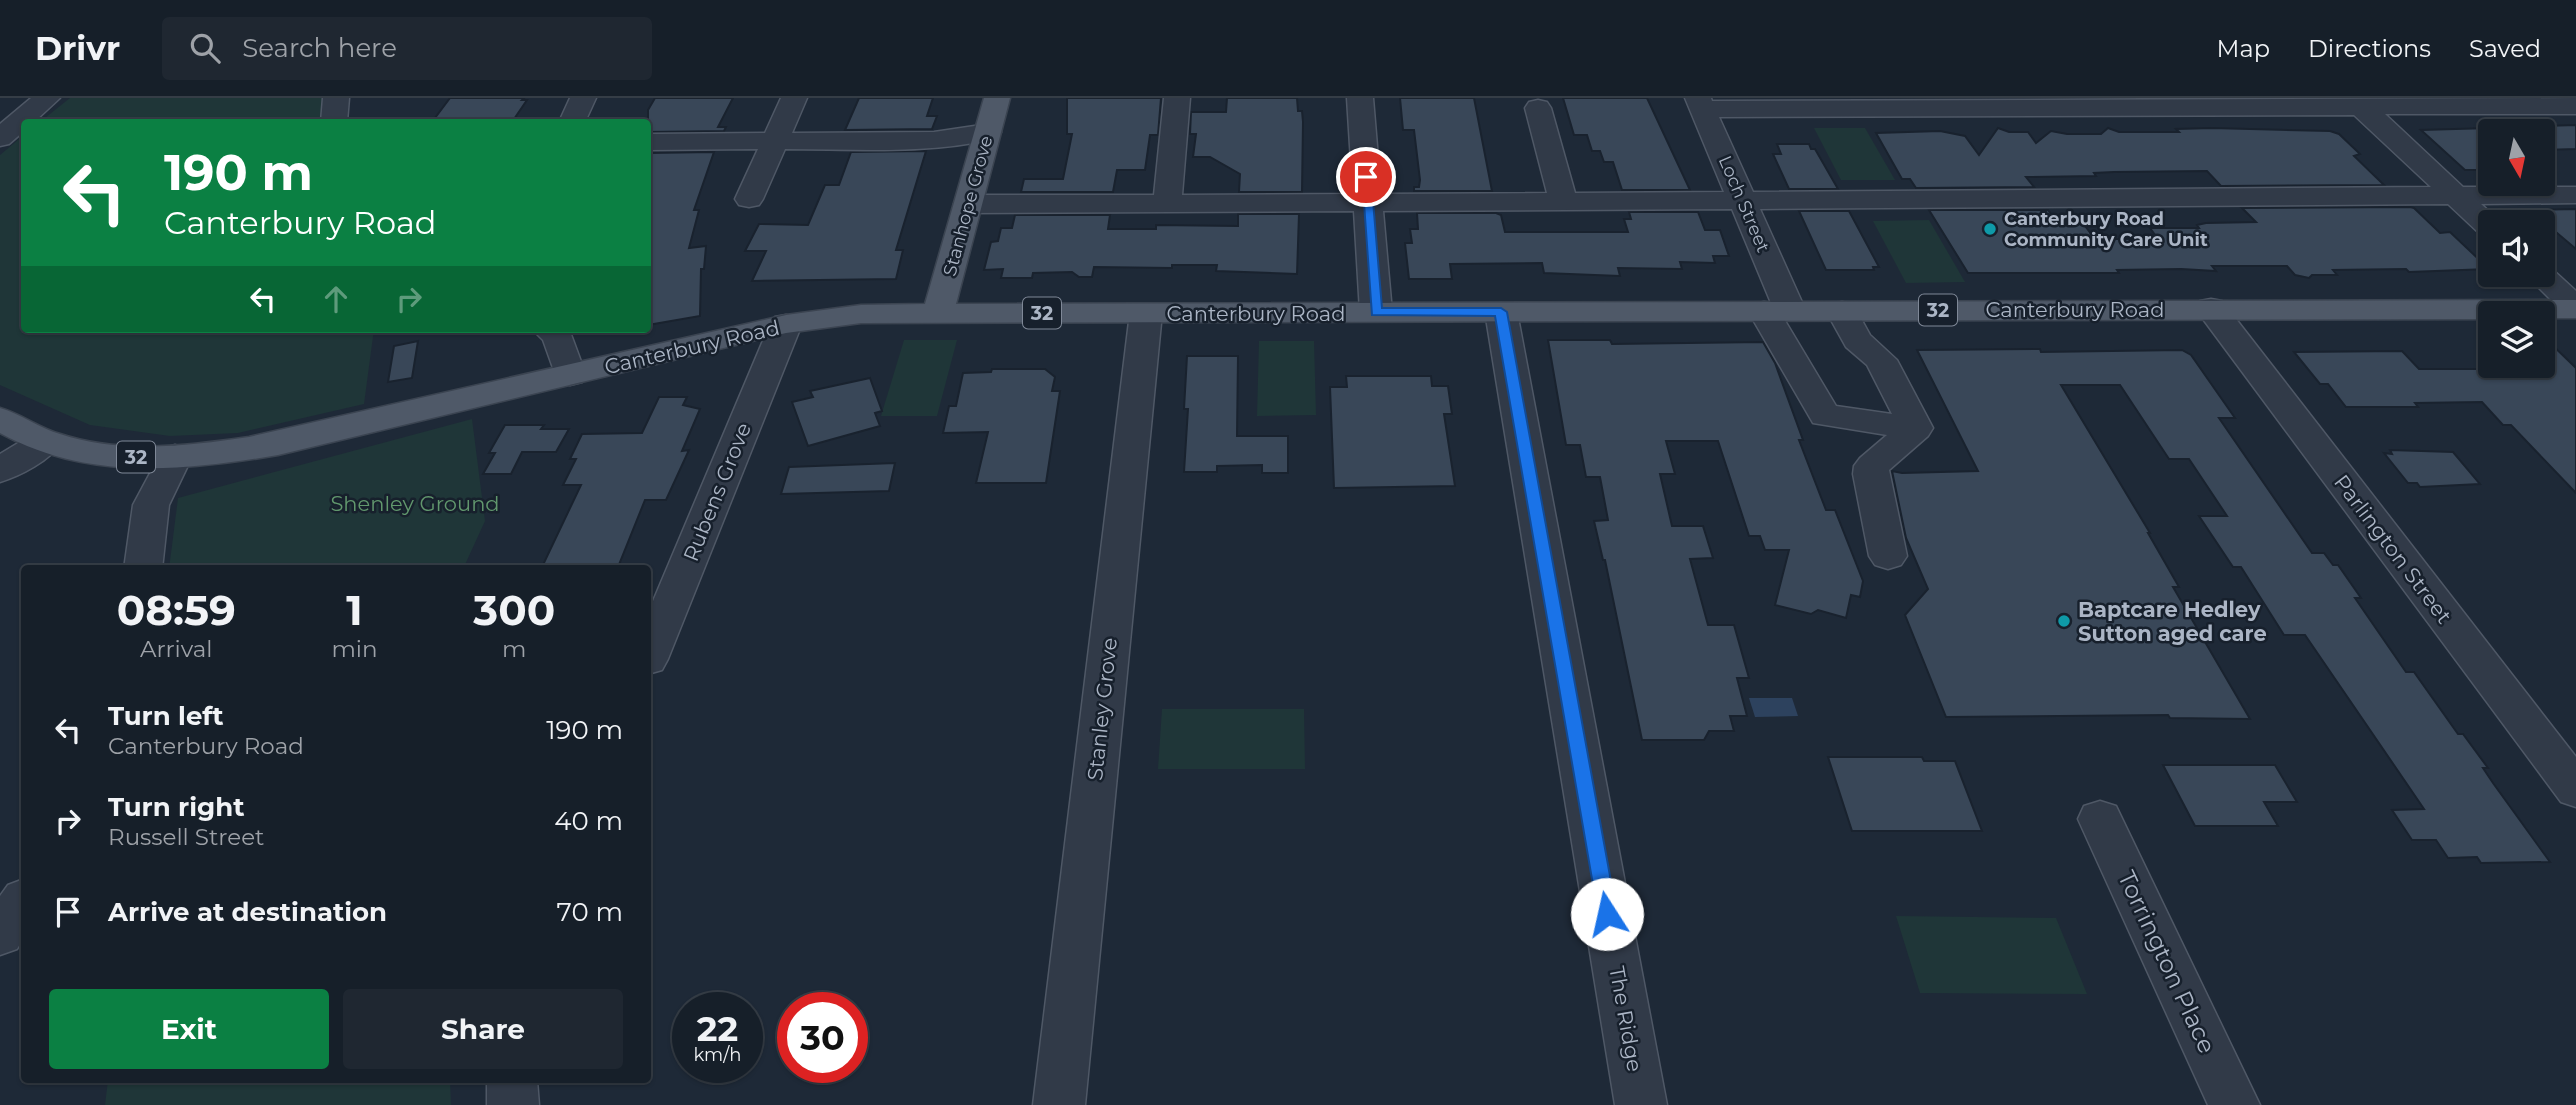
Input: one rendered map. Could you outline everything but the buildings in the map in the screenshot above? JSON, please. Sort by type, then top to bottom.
[{"type":"main road","name":"Stanhope Grove","points":[[938,313],[997,98]]},
{"type":"main road","name":"Canterbury Road","points":[[0,419],[45,442],[72,450],[119,458],[219,454],[350,428],[786,324],[861,314],[2576,308]]},
{"type":"street","points":[[22,119],[47,98]]},
{"type":"street","points":[[334,119],[336,98]]},
{"type":"street","points":[[573,119],[583,98]]},
{"type":"street","points":[[749,200],[794,98]]},
{"type":"street","points":[[1167,204],[1177,98]]},
{"type":"street","points":[[1360,98],[1376,312]]},
{"type":"street","points":[[1701,103],[2357,103],[2576,106]]},
{"type":"street","name":"Loch Street","points":[[1701,103],[1742,201],[1777,311],[1825,415],[1916,428]]},
{"type":"street","points":[[2357,103],[2478,217]]},
{"type":"street","points":[[1538,108],[1563,202]]},
{"type":"street","points":[[0,138],[21,120]]},
{"type":"street","points":[[651,142],[934,140],[988,132]]},
{"type":"street","points":[[968,204],[1368,204],[2576,195]]},
{"type":"street","points":[[2554,287],[2576,308]]},
{"type":"street","name":"Parlington Street","points":[[2211,308],[2576,789]]},
{"type":"street","points":[[1842,311],[1857,340],[1881,360],[1916,428],[1872,466],[1871,474],[1888,556]]},
{"type":"street","name":"The Ridge","points":[[1501,312],[1641,1105]]},
{"type":"street","name":"Stanley Grove","points":[[1059,1105],[1146,313]]},
{"type":"street","name":"Rubens Grove","points":[[651,652],[786,324]]},
{"type":"street","points":[[553,333],[558,336],[570,375]]},
{"type":"street","points":[[0,470],[45,442]]},
{"type":"street","points":[[143,565],[150,505],[175,457]]},
{"type":"street","name":"Torrington Place","points":[[2101,819],[2234,1105]]},
{"type":"street","points":[[0,934],[21,903]]},
{"type":"street","points":[[512,1083],[513,1105]]},
{"type":"green space","points":[[70,98],[343,98],[337,108],[339,119],[44,119]]},
{"type":"green space","points":[[1814,128],[1865,128],[1895,180],[1841,180]]},
{"type":"green space","points":[[21,138],[21,333],[373,333],[364,404],[238,433],[170,436],[90,425],[0,385],[0,155]]},
{"type":"green space","points":[[1929,220],[1965,282],[1906,283],[1873,221]]},
{"type":"green space","points":[[904,340],[957,340],[937,416],[881,416]]},
{"type":"green space","points":[[1259,341],[1314,341],[1316,415],[1257,416]]},
{"type":"green space","name":"Shenley Ground","points":[[472,419],[485,521],[465,565],[170,565],[178,498]]},
{"type":"green space","points":[[1162,709],[1304,709],[1305,769],[1158,769]]},
{"type":"green space","points":[[1896,916],[2056,918],[2087,994],[1920,993]]},
{"type":"green space","points":[[108,1083],[450,1083],[451,1105],[105,1105]]},
{"type":"water","points":[[1749,698],[1792,698],[1798,716],[1755,717]]},
{"type":"place","name":"Canterbury Road Community Care Unit","points":[[1990,229]]},
{"type":"place","name":"Baptcare Hedley Sutton aged care","points":[[2064,621]]},
{"type":"route","points":[[1366,177],[1376,312],[1501,312],[1607,914]]}]
